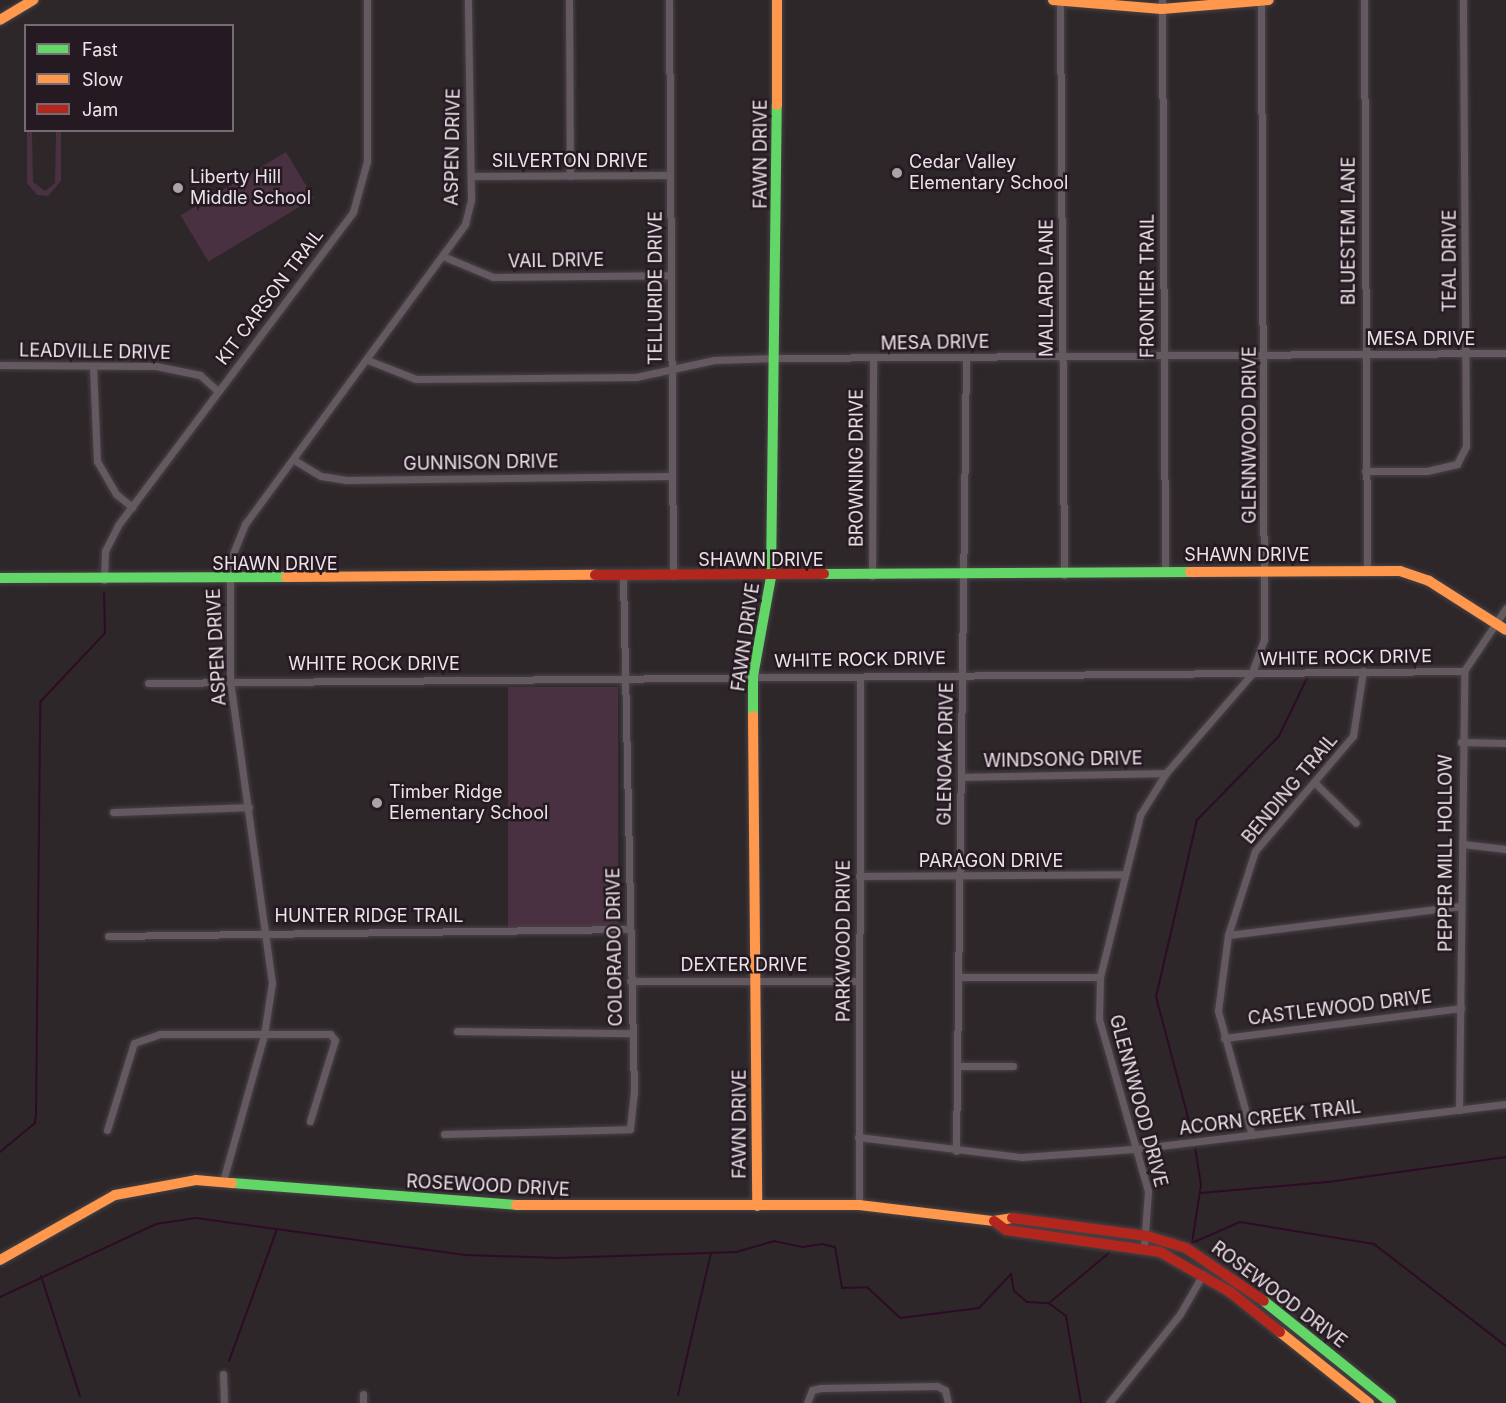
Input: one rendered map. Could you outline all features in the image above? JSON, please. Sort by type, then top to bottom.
[{"type":"street","points":[[0,20],[33,0]]},
{"type":"street","name":"KIT CARSON TRAIL","points":[[104,581],[110,539],[352,212],[364,186],[367,0]]},
{"type":"street","name":"ASPEN DRIVE","points":[[223,1181],[264,1035],[272,983],[268,932],[230,680],[229,581],[237,537],[446,257],[465,224],[471,176],[468,0]]},
{"type":"street","points":[[568,0],[570,176]]},
{"type":"street","name":"TELLURIDE DRIVE","points":[[669,0],[673,577]]},
{"type":"street","name":"FAWN DRIVE","points":[[757,1206],[753,676],[771,577],[770,457],[778,358],[777,0]]},
{"type":"street","name":"BLUESTEM LANE","points":[[1364,0],[1364,354],[1367,571]]},
{"type":"street","name":"TEAL DRIVE","points":[[1365,471],[1427,471],[1457,464],[1466,446],[1464,0]]},
{"type":"street","points":[[1058,1],[1162,4],[1263,1]]},
{"type":"street","name":"MALLARD LANE","points":[[1058,1],[1064,575]]},
{"type":"street","name":"GLENNWOOD DRIVE","points":[[1144,1248],[1150,1207],[1098,1019],[1100,977],[1122,874],[1140,815],[1166,773],[1251,675],[1264,640],[1266,572],[1263,1]]},
{"type":"street","name":"FRONTIER TRAIL","points":[[1162,4],[1165,572]]},
{"type":"street","name":"SILVERTON DRIVE","points":[[471,176],[670,175]]},
{"type":"street","name":"VAIL DRIVE","points":[[446,257],[493,277],[671,275]]},
{"type":"street","name":"MESA DRIVE","points":[[370,361],[416,379],[636,377],[714,360],[778,358],[1506,353]]},
{"type":"street","name":"GLENOAK DRIVE","points":[[956,1151],[966,358]]},
{"type":"street","name":"BROWNING DRIVE","points":[[872,576],[873,359]]},
{"type":"street","name":"LEADVILLE DRIVE","points":[[0,365],[185,369],[218,391]]},
{"type":"street","points":[[93,366],[97,460],[116,494],[132,507]]},
{"type":"street","name":"GUNNISON DRIVE","points":[[294,460],[321,476],[345,480],[672,476]]},
{"type":"street","name":"SHAWN DRIVE","points":[[0,578],[229,581],[1400,571],[1429,581],[1506,630]]},
{"type":"street","name":"COLORADO DRIVE","points":[[444,1134],[630,1129],[630,929],[623,577]]},
{"type":"street","points":[[1464,671],[1506,608]]},
{"type":"street","name":"WHITE ROCK DRIVE","points":[[148,683],[230,680],[860,677],[962,674],[1251,675],[1363,671],[1464,671]]},
{"type":"street","name":"BENDING TRAIL","points":[[1252,1135],[1224,1038],[1217,993],[1228,935],[1255,851],[1353,736],[1363,671]]},
{"type":"street","name":"PEPPER MILL HOLLOW","points":[[1459,1110],[1461,742],[1464,671]]},
{"type":"street","name":"PARKWOOD DRIVE","points":[[860,677],[858,981],[860,1205]]},
{"type":"street","points":[[1461,742],[1506,743]]},
{"type":"street","name":"WINDSONG DRIVE","points":[[961,777],[1166,773]]},
{"type":"street","points":[[1315,783],[1356,823]]},
{"type":"street","points":[[113,812],[249,807]]},
{"type":"street","points":[[1462,844],[1506,849]]},
{"type":"street","name":"PARAGON DRIVE","points":[[859,876],[1122,874]]},
{"type":"street","points":[[1228,935],[1461,906]]},
{"type":"street","name":"HUNTER RIDGE TRAIL","points":[[108,936],[268,932],[630,929]]},
{"type":"street","points":[[958,976],[1100,977]]},
{"type":"street","name":"DEXTER DRIVE","points":[[630,981],[858,981]]},
{"type":"street","name":"CASTLEWOOD DRIVE","points":[[1224,1038],[1461,1008]]},
{"type":"street","points":[[458,1031],[631,1033]]},
{"type":"street","points":[[107,1130],[134,1042],[142,1036],[330,1034],[335,1040],[310,1121]]},
{"type":"street","points":[[957,1066],[1013,1066]]},
{"type":"street","name":"ACORN CREEK TRAIL","points":[[858,1137],[956,1151],[1022,1156],[1134,1149],[1506,1104]]},
{"type":"street","name":"ROSEWOOD DRIVE","points":[[0,1260],[115,1195],[167,1182],[223,1181],[486,1206],[860,1205],[994,1221],[1015,1217],[1147,1236],[1212,1262],[1391,1403]]},
{"type":"street","name":"ROSEWOOD DRIVE","points":[[994,1221],[1006,1230],[1144,1248],[1203,1274],[1369,1403]]},
{"type":"street","points":[[1109,1403],[1180,1314],[1203,1274]]},
{"type":"street","points":[[223,1374],[224,1403]]},
{"type":"street","points":[[807,1403],[812,1390],[821,1388],[937,1386],[945,1390],[948,1403]]},
{"type":"street","points":[[363,1394],[363,1403]]},
{"type":"shaded area","points":[[27,132],[32,132],[33,182],[45,191],[55,183],[56,132],[61,132],[61,181],[48,196],[37,195],[27,183]]},
{"type":"shaded area","points":[[286,152],[314,198],[208,262],[181,215]]},
{"type":"shaded area","points":[[508,687],[618,687],[618,930],[508,930]]},
{"type":"waterway","points":[[0,1152],[35,1123],[36,1113],[40,702],[105,633],[104,593]]},
{"type":"waterway","points":[[1193,1136],[1156,997],[1197,820],[1279,736],[1307,678]]},
{"type":"waterway","points":[[1192,1243],[1201,1185],[1195,1148]]},
{"type":"waterway","points":[[1200,1193],[1328,1182],[1506,1157]]},
{"type":"waterway","points":[[0,1297],[156,1224],[196,1218],[465,1255],[558,1258],[736,1252],[774,1241],[803,1247],[822,1244],[835,1247],[842,1288],[867,1287],[900,1318],[979,1308],[1011,1274],[1014,1291],[1027,1302],[1049,1303],[1109,1253]]},
{"type":"waterway","points":[[1192,1243],[1240,1222],[1374,1244],[1506,1346]]},
{"type":"waterway","points":[[229,1361],[277,1229]]},
{"type":"waterway","points":[[678,1395],[711,1253]]},
{"type":"waterway","points":[[41,1276],[80,1396]]},
{"type":"waterway","points":[[1050,1304],[1066,1316],[1081,1403]]},
{"type":"traffic: fast","points":[[753,716],[753,676],[771,577],[777,105]]},
{"type":"traffic: fast","points":[[824,574],[1190,572]]},
{"type":"traffic: fast","points":[[0,578],[286,577]]},
{"type":"traffic: fast","points":[[232,1183],[516,1205]]},
{"type":"traffic: fast","points":[[1264,1301],[1391,1403]]},
{"type":"traffic: slow","points":[[0,20],[33,0]]},
{"type":"traffic: slow","points":[[777,0],[777,105]]},
{"type":"traffic: slow","points":[[1053,0],[1162,9],[1269,0]]},
{"type":"traffic: slow","points":[[1190,572],[1400,571],[1429,581],[1506,630]]},
{"type":"traffic: slow","points":[[286,577],[595,575]]},
{"type":"traffic: slow","points":[[753,716],[757,1206]]},
{"type":"traffic: slow","points":[[0,1260],[115,1195],[196,1180],[232,1183]]},
{"type":"traffic: slow","points":[[516,1205],[859,1205],[994,1221],[1012,1218]]},
{"type":"traffic: slow","points":[[1280,1332],[1369,1403]]},
{"type":"traffic: jam","points":[[595,575],[824,574]]},
{"type":"traffic: jam","points":[[1012,1218],[1147,1236],[1186,1248],[1264,1301]]},
{"type":"traffic: jam","points":[[994,1221],[1006,1230],[1160,1252],[1230,1292],[1280,1332]]},
{"type":"place","name":"Cedar Valley Elementary School","points":[[897,173]]},
{"type":"place","name":"Liberty Hill Middle School","points":[[178,188]]},
{"type":"place","name":"Timber Ridge Elementary School","points":[[377,803]]}]
